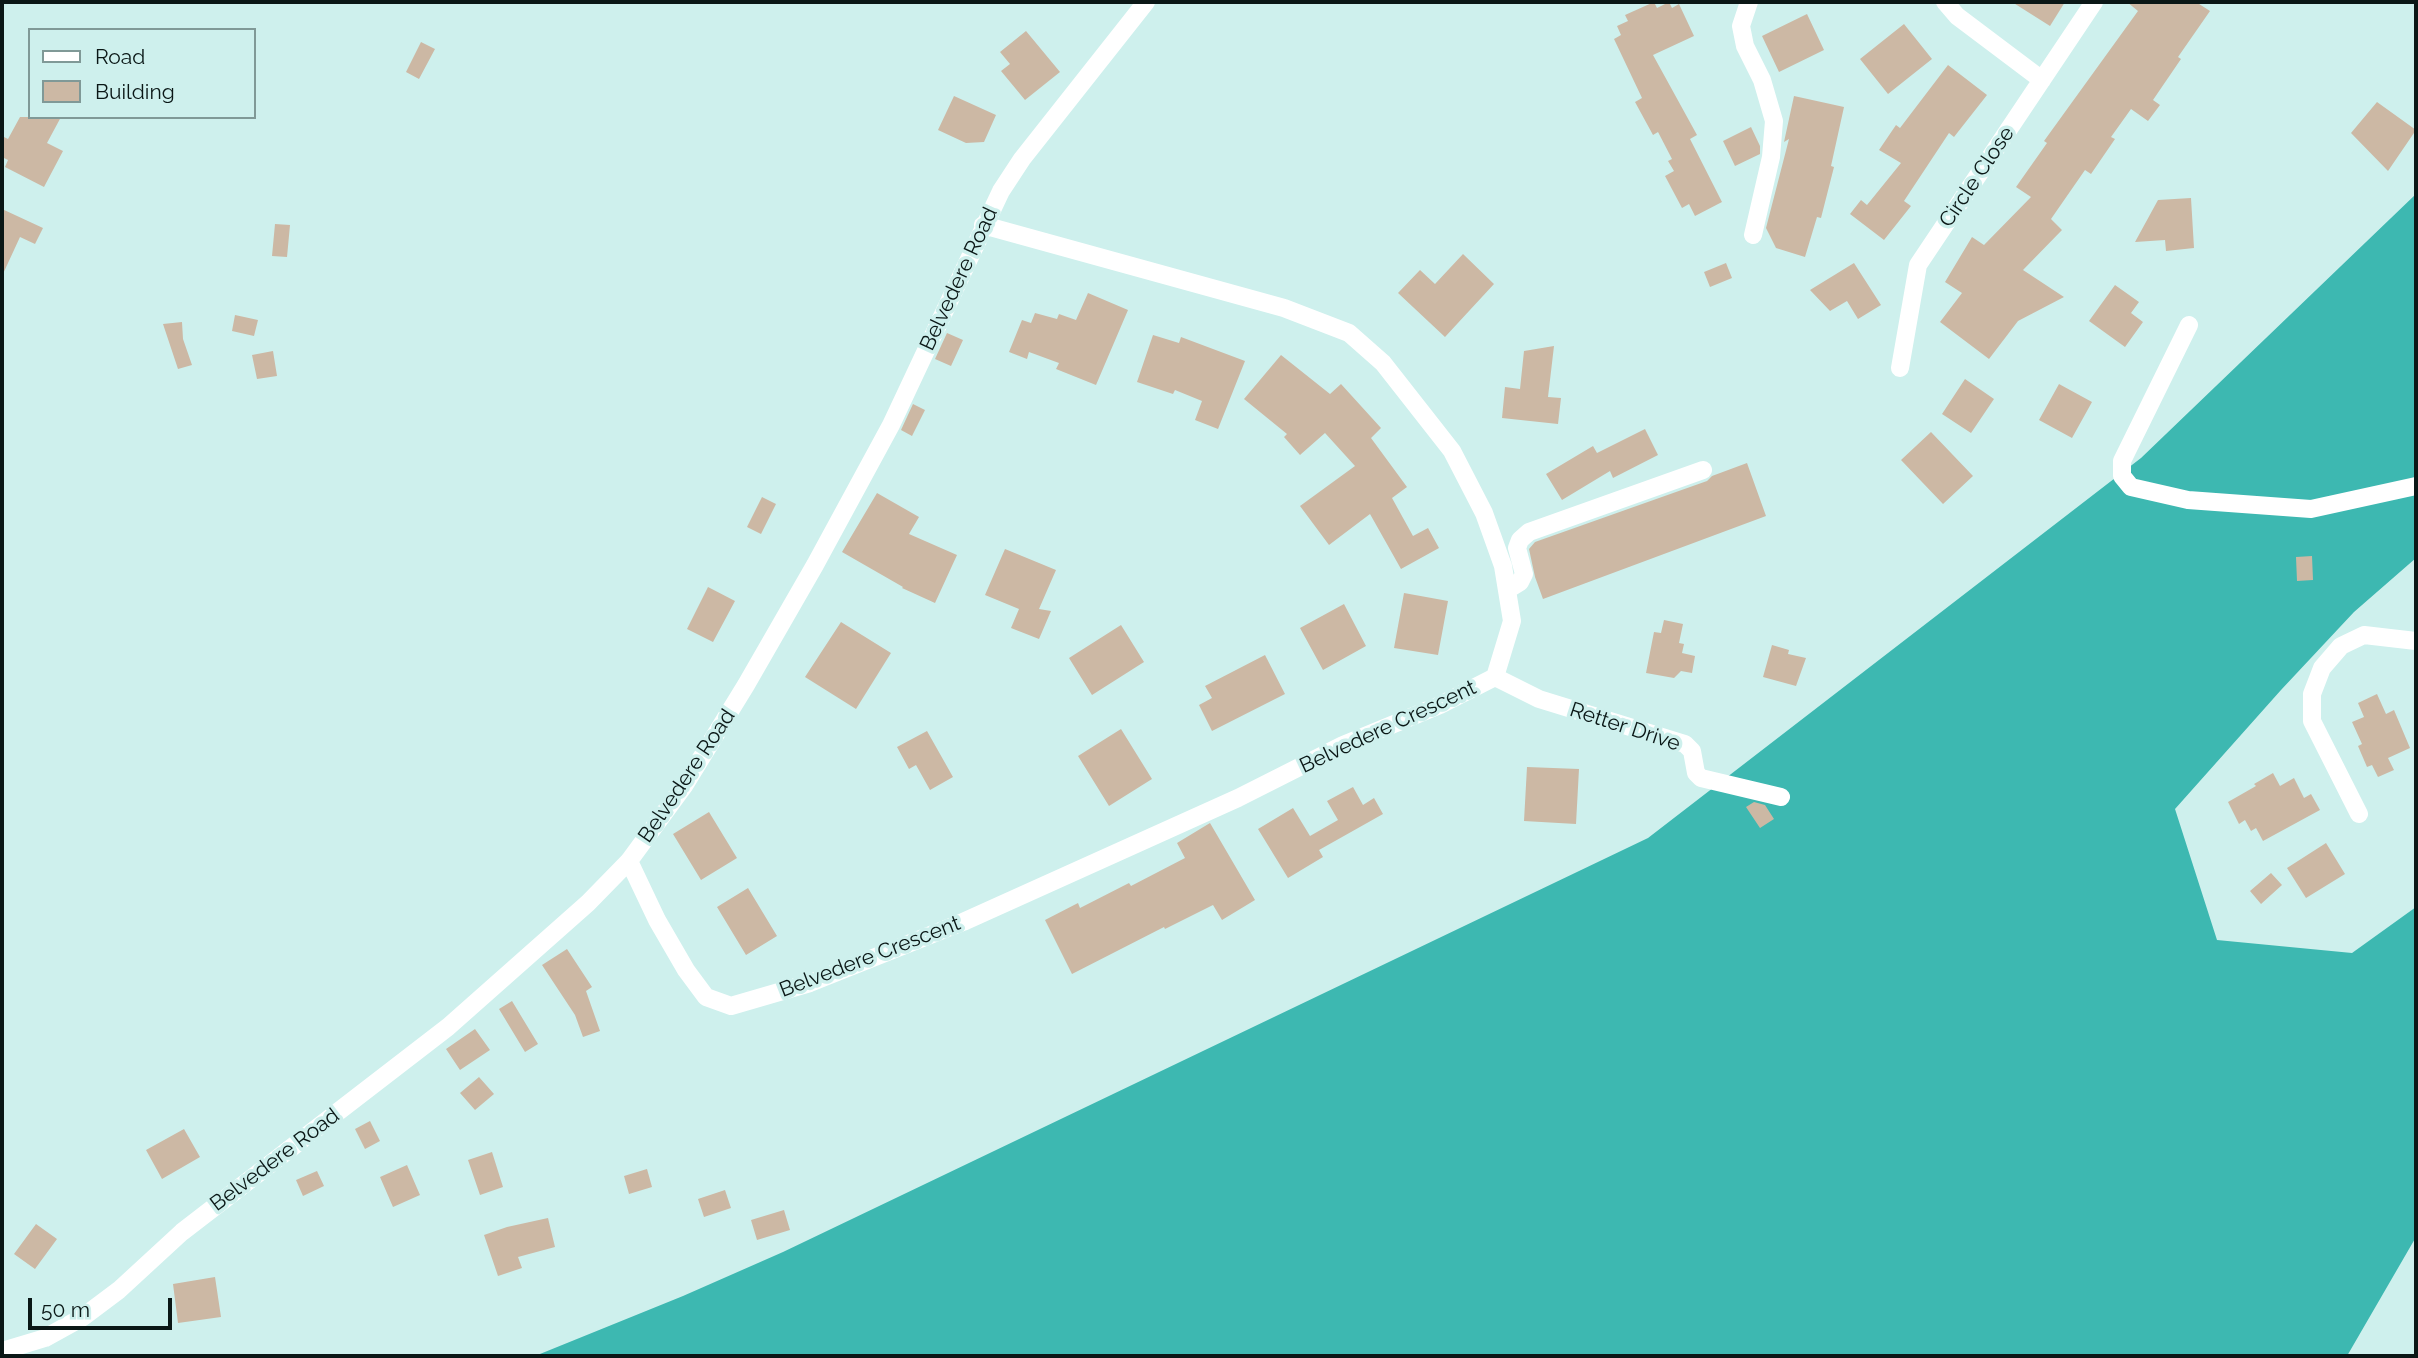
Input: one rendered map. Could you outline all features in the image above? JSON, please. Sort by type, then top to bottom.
[{"type":"street","name":"Belvedere Road","points":[[2,1350],[45,1338],[83,1317],[110,1297],[182,1232],[448,1027],[588,903],[629,861],[684,786],[815,565],[891,425],[1001,191],[1022,159],[1146,2]]},
{"type":"street","points":[[1749,2],[1741,26],[1745,46],[1762,80],[1774,121],[1771,157],[1753,235]]},
{"type":"street","points":[[1945,2],[1957,16],[2042,80]]},
{"type":"street","name":"Circle Close","points":[[1900,368],[1918,265],[2094,2]]},
{"type":"street","name":"Belvedere Crescent","points":[[629,861],[657,920],[686,970],[706,996],[731,1006],[810,984],[963,922],[1238,798],[1343,745],[1440,705],[1495,677],[1512,621],[1503,566],[1483,513],[1452,451],[1383,363],[1349,333],[1284,308],[983,225]]},
{"type":"street","points":[[2189,325],[2122,461],[2122,476],[2131,487],[2188,500],[2311,509],[2416,486]]},
{"type":"street","points":[[1507,590],[1520,582],[1524,574],[1517,548],[1520,540],[1529,532],[1703,470]]},
{"type":"street","points":[[2359,814],[2312,721],[2312,694],[2322,668],[2340,646],[2364,635],[2416,642]]},
{"type":"street","name":"Retter Drive","points":[[1495,677],[1539,699],[1685,744],[1692,751],[1696,773],[1701,778],[1781,797]]},
{"type":"shaded area","points":[[2416,194],[2416,558],[2354,612],[2175,809],[2217,940],[2352,953],[2416,907],[2416,1237],[2347,1356],[535,1356],[783,1252],[1648,838],[2141,458]]},
{"type":"building","points":[[1654,2],[1657,8],[1669,2],[1672,8],[1679,4],[1694,36],[1653,55],[1697,135],[1690,139],[1722,202],[1695,216],[1689,204],[1682,208],[1665,176],[1674,171],[1668,161],[1672,159],[1658,132],[1653,135],[1635,102],[1642,98],[1614,39],[1621,35],[1617,26],[1628,21],[1625,15]]},
{"type":"building","points":[[2012,2],[2065,2],[2050,26]]},
{"type":"building","points":[[2127,2],[2196,2],[2210,11],[2178,57],[2181,59],[2153,100],[2160,105],[2148,121],[2131,109],[2111,137],[2115,139],[2091,174],[2085,170],[2051,219],[2062,230],[2023,270],[2064,297],[2018,321],[1989,359],[1940,322],[1962,293],[1945,282],[1972,237],[1984,245],[2031,197],[2016,187],[2047,143],[2044,141],[2138,11]]},
{"type":"building","points":[[1807,14],[1824,50],[1779,72],[1762,36]]},
{"type":"building","points":[[1904,24],[1932,59],[1888,94],[1860,59]]},
{"type":"building","points":[[1026,31],[1060,72],[1025,100],[1001,71],[1010,64],[1000,52]]},
{"type":"building","points":[[421,42],[435,49],[419,79],[406,72]]},
{"type":"building","points":[[1948,65],[1987,95],[1954,137],[1949,133],[1904,201],[1911,206],[1884,240],[1850,214],[1861,200],[1867,205],[1901,163],[1879,150],[1896,125],[1900,128]]},
{"type":"building","points":[[954,96],[996,115],[984,142],[966,143],[938,130]]},
{"type":"building","points":[[1794,96],[1844,107],[1831,166],[1834,167],[1821,218],[1817,217],[1805,257],[1776,248],[1766,228],[1789,139],[1784,142]]},
{"type":"building","points":[[2377,102],[2416,130],[2388,171],[2351,133]]},
{"type":"building","points":[[20,117],[60,119],[47,143],[63,151],[44,187],[5,167],[8,160],[2,157],[2,136],[8,139]]},
{"type":"building","points":[[1751,127],[1760,146],[1760,154],[1735,166],[1723,141]]},
{"type":"building","points":[[2191,198],[2194,248],[2166,251],[2165,240],[2135,242],[2158,200]]},
{"type":"building","points":[[2,209],[43,228],[35,244],[20,237],[2,276]]},
{"type":"building","points":[[275,224],[290,225],[287,257],[272,256]]},
{"type":"building","points":[[1463,254],[1494,284],[1445,337],[1398,293],[1420,270],[1435,284]]},
{"type":"building","points":[[1726,263],[1732,278],[1710,287],[1704,272]]},
{"type":"building","points":[[1854,263],[1881,305],[1858,319],[1847,301],[1830,311],[1810,290]]},
{"type":"building","points":[[2115,285],[2139,302],[2131,313],[2143,322],[2125,347],[2089,321]]},
{"type":"building","points":[[1088,293],[1128,310],[1096,385],[1056,369],[1059,363],[1029,352],[1027,359],[1009,352],[1022,320],[1031,323],[1035,313],[1057,319],[1059,314],[1076,320]]},
{"type":"building","points":[[235,315],[258,320],[254,336],[232,331]]},
{"type":"building","points":[[182,322],[183,339],[192,365],[178,369],[163,324]]},
{"type":"building","points":[[947,333],[963,340],[951,366],[935,359]]},
{"type":"building","points":[[1153,335],[1179,343],[1181,337],[1245,361],[1218,429],[1195,420],[1202,401],[1175,390],[1173,394],[1137,382]]},
{"type":"building","points":[[1554,346],[1548,397],[1561,398],[1558,424],[1502,418],[1505,387],[1520,389],[1524,351]]},
{"type":"building","points":[[273,351],[277,376],[257,379],[252,355]]},
{"type":"building","points":[[1281,355],[1330,394],[1341,384],[1381,428],[1371,438],[1407,487],[1392,498],[1413,536],[1428,528],[1439,548],[1401,569],[1370,514],[1329,545],[1300,506],[1355,466],[1325,433],[1300,455],[1284,437],[1287,434],[1244,399]]},
{"type":"building","points":[[1965,379],[1994,399],[1971,433],[1942,414]]},
{"type":"building","points":[[2059,384],[2092,402],[2072,438],[2039,420]]},
{"type":"building","points":[[913,404],[925,410],[912,436],[901,430]]},
{"type":"building","points":[[1645,429],[1658,455],[1613,478],[1610,471],[1562,500],[1546,474],[1593,446],[1597,453]]},
{"type":"building","points":[[1931,432],[1973,476],[1943,504],[1901,460]]},
{"type":"building","points":[[1747,463],[1766,516],[1543,599],[1529,549],[1535,542],[1707,481],[1712,476]]},
{"type":"building","points":[[877,493],[919,517],[909,534],[957,555],[935,603],[902,588],[842,552]]},
{"type":"building","points":[[762,497],[776,504],[761,534],[747,527]]},
{"type":"building","points":[[1005,549],[1056,570],[1039,609],[1051,611],[1039,639],[1011,628],[1019,609],[985,595]]},
{"type":"building","points":[[2312,556],[2313,580],[2297,581],[2296,557]]},
{"type":"building","points":[[708,587],[735,601],[713,642],[687,629]]},
{"type":"building","points":[[1404,593],[1448,601],[1438,655],[1394,648]]},
{"type":"building","points":[[1344,604],[1366,646],[1323,670],[1300,628]]},
{"type":"building","points":[[1664,620],[1683,624],[1679,643],[1684,644],[1682,653],[1695,656],[1692,673],[1681,671],[1674,678],[1646,673],[1654,632],[1661,633]]},
{"type":"building","points":[[841,622],[891,653],[856,709],[805,677]]},
{"type":"building","points":[[1121,625],[1144,662],[1092,695],[1069,658]]},
{"type":"building","points":[[1772,645],[1789,650],[1788,654],[1806,658],[1796,686],[1763,677]]},
{"type":"building","points":[[1265,655],[1285,694],[1212,731],[1199,705],[1212,698],[1205,686]]},
{"type":"building","points":[[2377,694],[2386,714],[2394,710],[2410,748],[2388,758],[2394,770],[2378,777],[2372,765],[2367,767],[2358,746],[2362,744],[2352,722],[2364,717],[2358,703]]},
{"type":"building","points":[[1121,729],[1152,779],[1109,806],[1078,756]]},
{"type":"building","points":[[927,731],[953,777],[930,790],[916,765],[909,769],[897,747]]},
{"type":"building","points":[[1527,767],[1579,769],[1576,824],[1524,821]]},
{"type":"building","points":[[2273,773],[2280,786],[2294,778],[2304,798],[2311,794],[2320,810],[2263,841],[2256,828],[2251,831],[2245,820],[2239,824],[2228,802]]},
{"type":"building","points":[[1353,787],[1363,805],[1374,798],[1383,814],[1319,850],[1323,857],[1288,878],[1258,829],[1293,808],[1310,836],[1338,820],[1327,801]]},
{"type":"building","points":[[1754,802],[1765,805],[1774,819],[1760,828],[1746,807]]},
{"type":"building","points":[[709,812],[737,858],[701,880],[673,834]]},
{"type":"building","points":[[1210,823],[1255,900],[1222,920],[1213,905],[1072,974],[1045,920],[1078,903],[1080,908],[1129,883],[1131,886],[1185,858],[1177,843]]},
{"type":"building","points":[[2326,843],[2345,874],[2306,898],[2287,868]]},
{"type":"building","points":[[2271,873],[2282,885],[2261,904],[2250,891]]},
{"type":"building","points":[[748,888],[777,936],[746,955],[717,907]]},
{"type":"building","points":[[567,949],[592,987],[586,991],[600,1031],[583,1037],[575,1015],[542,965]]},
{"type":"building","points":[[512,1001],[538,1044],[525,1052],[499,1009]]},
{"type":"building","points":[[475,1029],[490,1050],[460,1070],[446,1049]]},
{"type":"building","points":[[479,1077],[494,1094],[475,1110],[460,1093]]},
{"type":"building","points":[[370,1121],[380,1141],[365,1149],[355,1129]]},
{"type":"building","points":[[184,1129],[200,1157],[162,1179],[146,1150]]},
{"type":"building","points":[[492,1152],[503,1187],[480,1195],[468,1160]]},
{"type":"building","points":[[407,1165],[420,1195],[393,1207],[380,1177]]},
{"type":"building","points":[[647,1169],[652,1187],[629,1194],[624,1176]]},
{"type":"building","points":[[317,1171],[324,1186],[303,1196],[296,1180]]},
{"type":"building","points":[[725,1190],[731,1208],[704,1217],[698,1199]]},
{"type":"building","points":[[784,1210],[790,1230],[757,1240],[751,1220]]},
{"type":"building","points":[[548,1218],[555,1247],[518,1257],[522,1268],[498,1276],[484,1235]]},
{"type":"building","points":[[36,1224],[57,1239],[35,1269],[14,1254]]},
{"type":"building","points":[[215,1277],[221,1317],[178,1323],[173,1284]]}]
